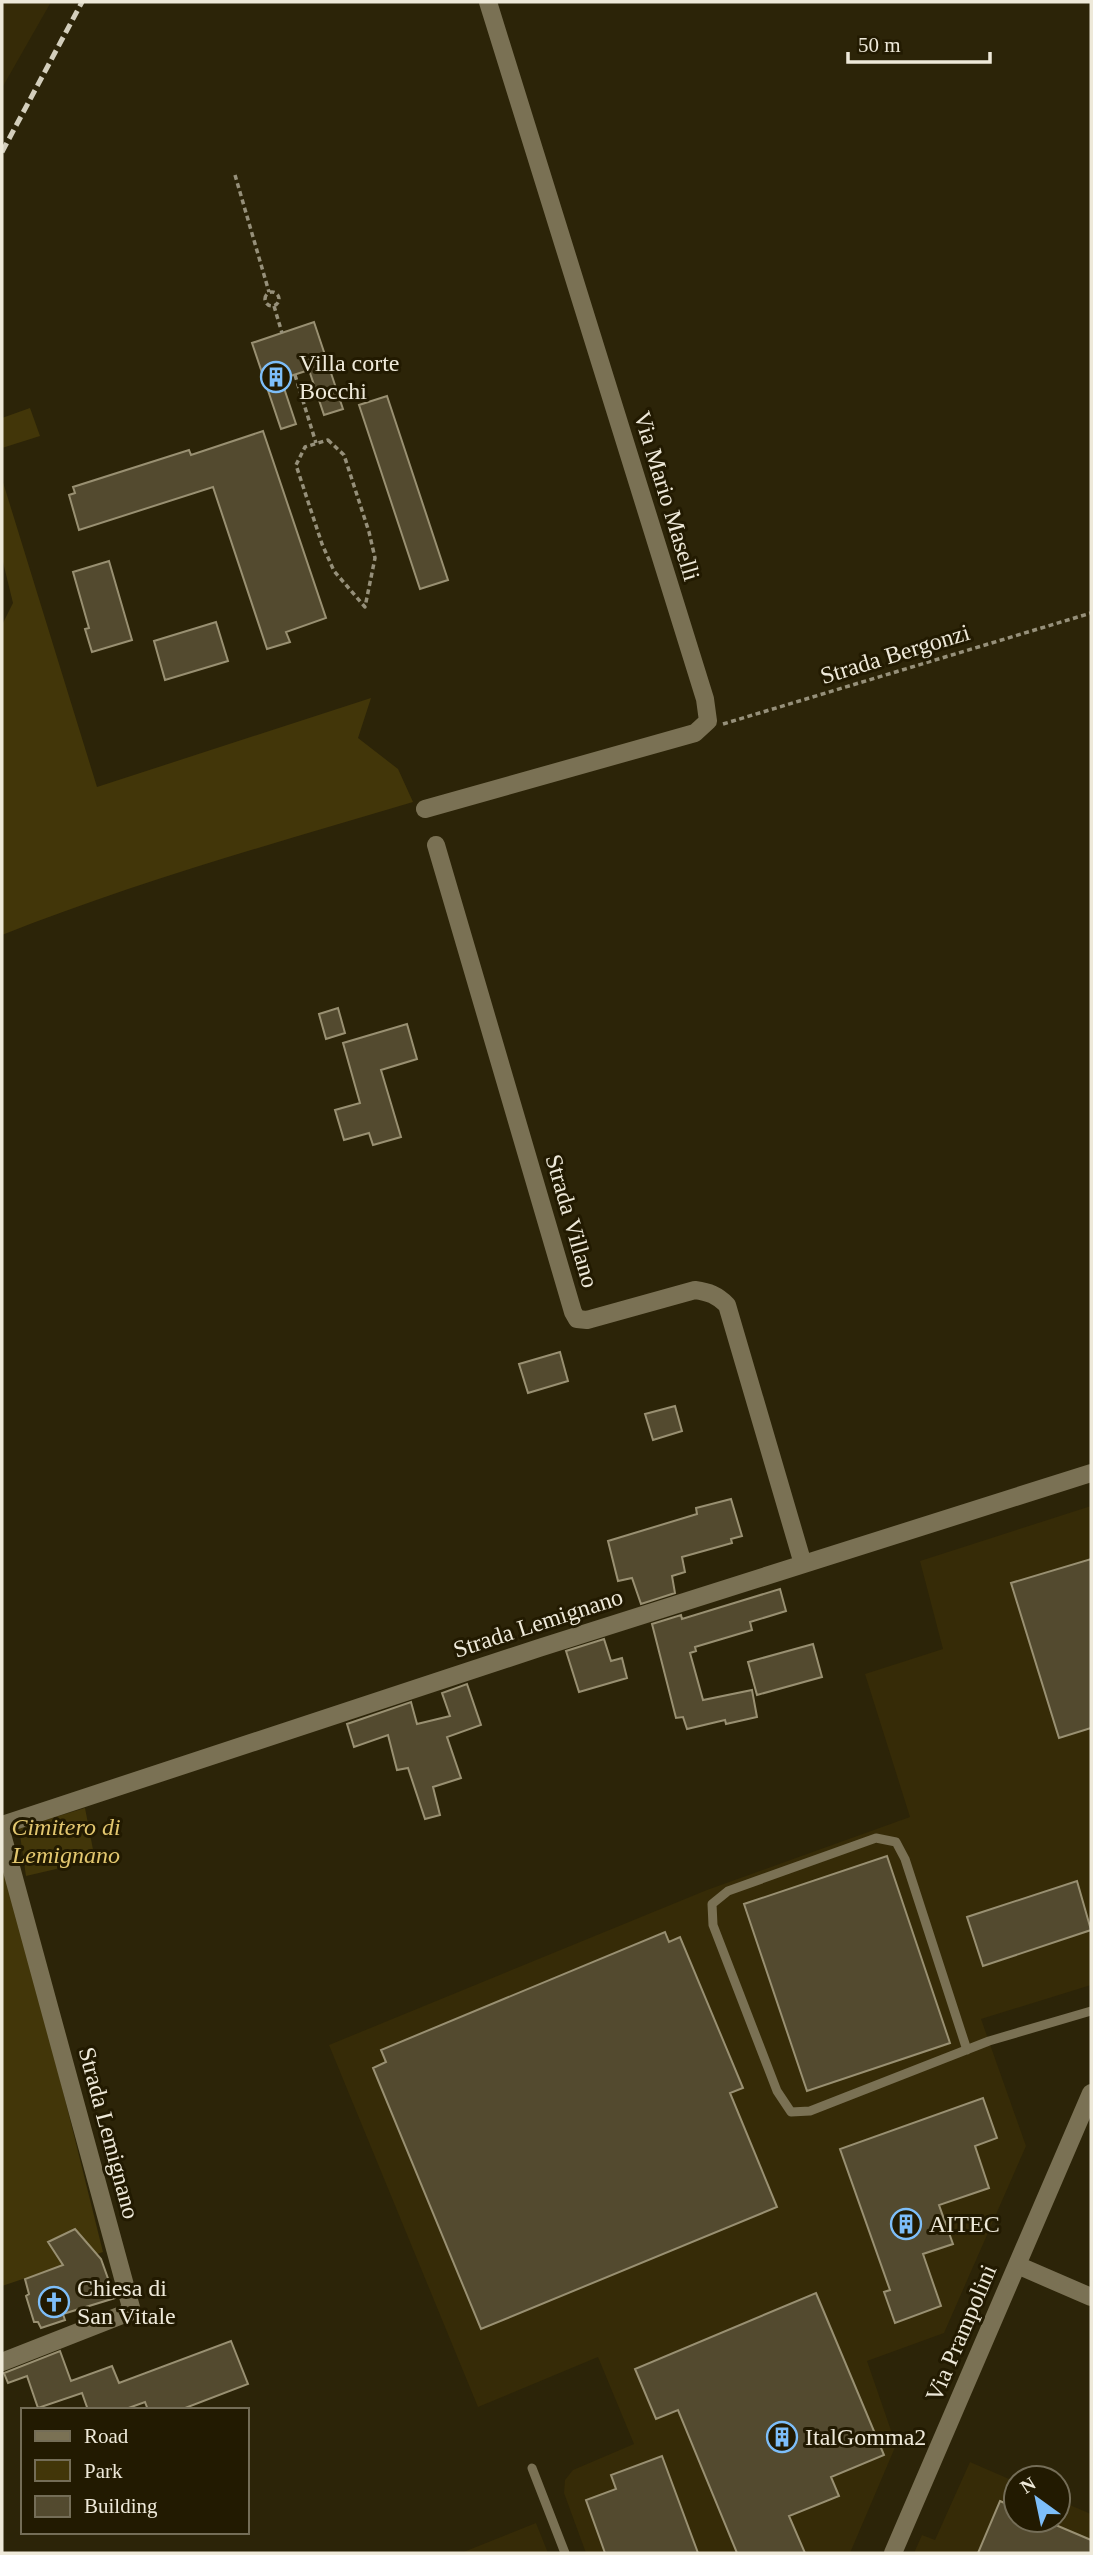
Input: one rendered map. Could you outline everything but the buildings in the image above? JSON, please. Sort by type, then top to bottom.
[{"type":"street","name":"Via Mario Maselli","points":[[488,2],[705,699],[708,721]]},
{"type":"street","points":[[425,810],[695,733],[708,721]]},
{"type":"street","name":"Strada Villano","points":[[436,845],[573,1312],[577,1319],[587,1320],[695,1290],[719,1297],[727,1306],[803,1564]]},
{"type":"street","name":"Strada Lemignano","points":[[2,1825],[1091,1473]]},
{"type":"street","name":"Strada Lemignano","points":[[2,1834],[132,2311],[2,2362]]},
{"type":"street","name":"Via Prampolini","points":[[893,2553],[1091,2093]]},
{"type":"street","points":[[1017,2265],[1091,2297]]},
{"type":"lane","points":[[967,2050],[905,1859],[896,1842],[876,1838],[728,1891],[712,1904],[713,1925],[777,2091],[791,2112],[810,2111],[967,2050],[1091,2011]]},
{"type":"lane","points":[[532,2468],[565,2553]]},
{"type":"path","points":[[235,175],[269,292],[266,303],[274,306]]},
{"type":"path","points":[[269,292],[279,296],[279,301],[274,306]]},
{"type":"path","points":[[274,306],[282,333]]},
{"type":"path","points":[[295,375],[316,443]]},
{"type":"path","points":[[328,440],[344,455],[369,532],[374,558],[365,607],[334,571],[296,466],[305,447],[316,443],[328,440]]},
{"type":"path","name":"Strada Bergonzi","points":[[708,721],[722,724],[1091,613]]},
{"type":"shaded area","points":[[2,2],[51,2],[2,88]]},
{"type":"shaded area","points":[[1091,1506],[1091,1985],[981,2019],[1026,2146],[944,2333],[867,2361],[896,2445],[850,2553],[586,2553],[564,2493],[565,2480],[573,2470],[634,2444],[598,2357],[478,2407],[329,2045],[707,1890],[910,1817],[865,1674],[943,1649],[920,1561]]},
{"type":"shaded area","points":[[970,2462],[1002,2476],[1002,2534],[1072,2534],[1072,2506],[1091,2514],[1091,2553],[914,2553],[922,2535],[935,2540]]},
{"type":"shaded area","points":[[536,2523],[548,2553],[461,2553]]},
{"type":"green space","points":[[30,408],[40,436],[2,448],[2,418]]},
{"type":"green space","points":[[2,479],[97,787],[371,698],[358,738],[398,769],[413,802],[155,880],[2,935],[2,625],[13,603],[2,558]]},
{"type":"green space","name":"Cimitero di Lemignano","points":[[85,1808],[95,1860],[26,1876],[19,1828]]},
{"type":"green space","points":[[2,1846],[103,2252],[2,2286]]},
{"type":"railway","points":[[2,152],[82,2]]},
{"type":"place","name":"Villa corte Bocchi","points":[[276,377]]},
{"type":"place","name":"AITEC","points":[[906,2224]]},
{"type":"place","name":"Chiesa di San Vitale","points":[[54,2302]]},
{"type":"place","name":"ItalGomma2","points":[[782,2437]]}]
